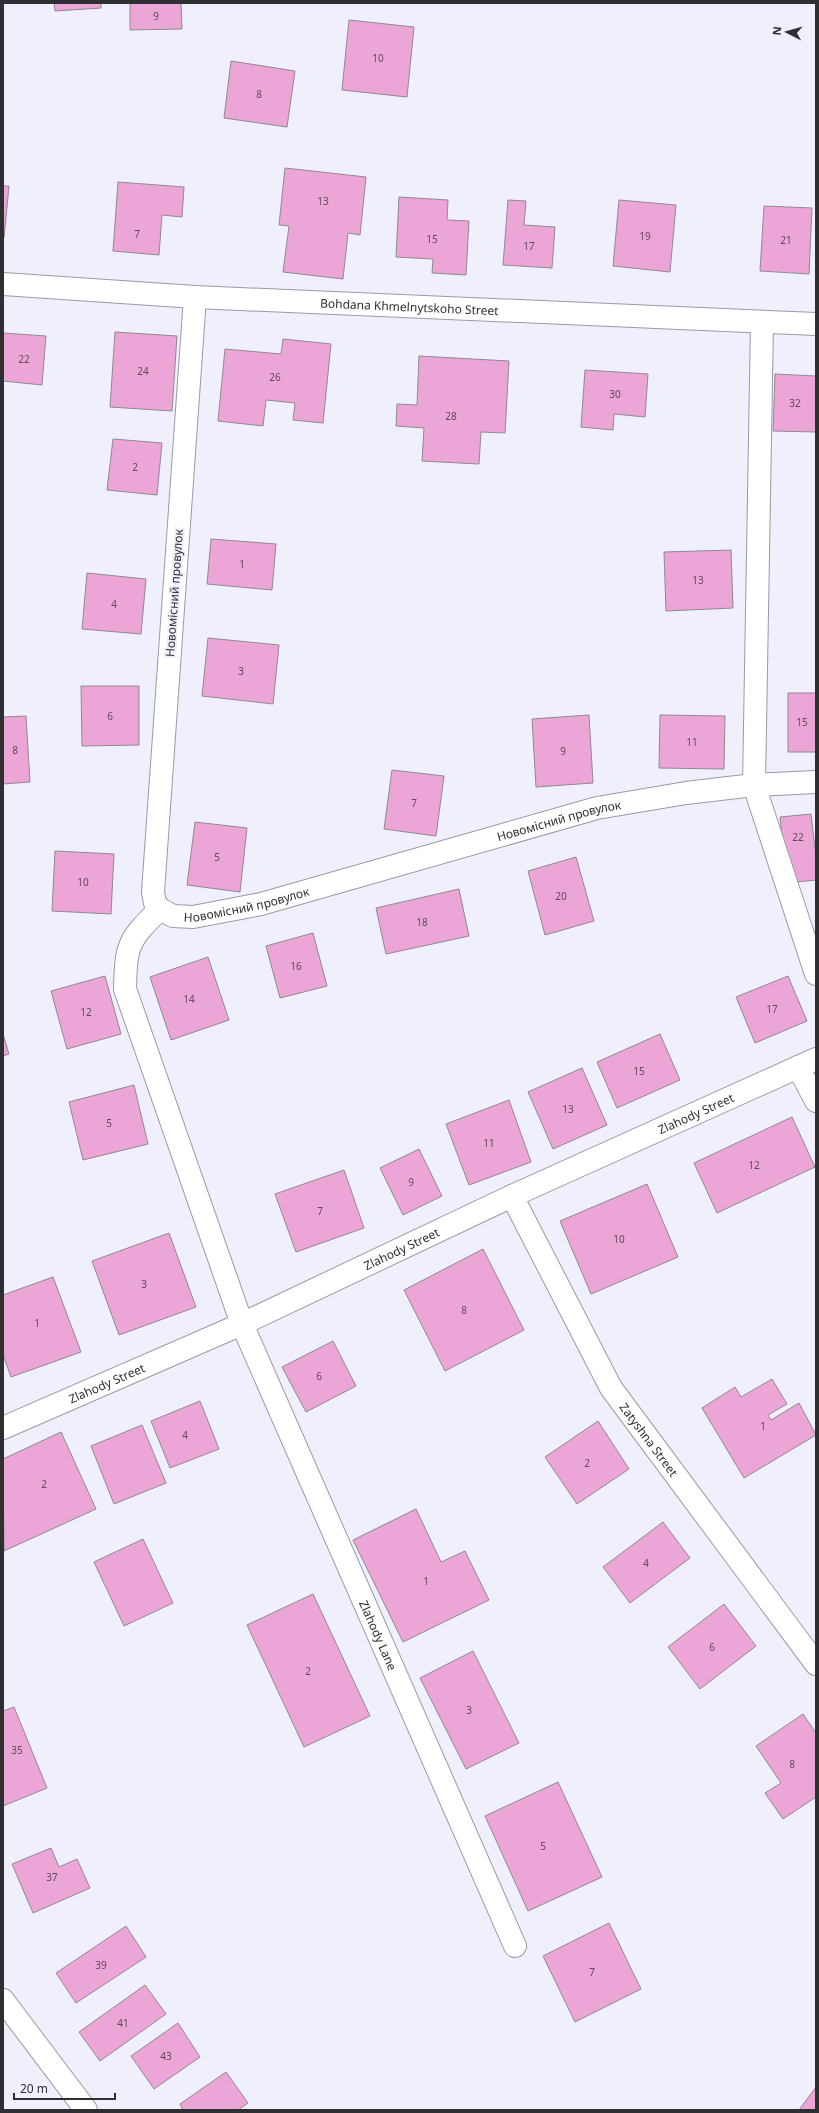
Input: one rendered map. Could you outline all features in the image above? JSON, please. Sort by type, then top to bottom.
[{"type":"street","name":"Bohdana Khmelnytskoho Street","points":[[3,284],[195,297],[816,324]]},
{"type":"street","name":"Новомісний провулок","points":[[195,297],[153,892],[155,903],[160,909],[173,916],[193,917],[261,904],[597,808],[686,793],[754,785],[816,782]]},
{"type":"street","points":[[762,322],[754,785],[816,974]]},
{"type":"street","name":"Zlahody Lane","points":[[160,909],[136,933],[126,956],[125,989],[242,1324],[515,1946]]},
{"type":"street","name":"Zlahody Street","points":[[3,1428],[242,1324],[512,1196],[807,1063],[816,1101]]},
{"type":"street","name":"Zatyshna Street","points":[[512,1196],[611,1388],[816,1664]]},
{"type":"street","points":[[3,2000],[86,2110]]},
{"type":"building","points":[[54,3],[101,3],[101,8],[55,11]]},
{"type":"building","points":[[130,3],[181,3],[182,29],[130,30]]},
{"type":"building","points":[[349,20],[414,27],[407,97],[342,90]]},
{"type":"building","points":[[231,61],[295,71],[287,127],[224,118]]},
{"type":"building","points":[[285,168],[366,177],[360,235],[348,233],[343,279],[283,272],[289,226],[279,225]]},
{"type":"building","points":[[118,182],[184,187],[182,217],[162,215],[159,255],[113,251]]},
{"type":"building","points":[[3,186],[9,186],[4,238],[3,238]]},
{"type":"building","points":[[399,197],[448,200],[447,220],[469,221],[466,275],[432,273],[433,259],[396,257]]},
{"type":"building","points":[[508,200],[526,201],[524,225],[555,227],[552,268],[503,265]]},
{"type":"building","points":[[619,200],[676,205],[670,272],[613,266]]},
{"type":"building","points":[[764,206],[812,208],[809,274],[760,271]]},
{"type":"building","points":[[115,332],[177,336],[172,411],[110,407]]},
{"type":"building","points":[[3,333],[46,336],[42,385],[3,381]]},
{"type":"building","points":[[283,339],[331,344],[323,423],[293,420],[295,403],[266,400],[263,426],[218,421],[225,349],[281,354]]},
{"type":"building","points":[[419,356],[509,361],[505,433],[481,432],[479,464],[422,461],[424,428],[396,426],[397,404],[417,405]]},
{"type":"building","points":[[585,370],[648,374],[645,417],[614,414],[613,430],[581,427]]},
{"type":"building","points":[[775,374],[816,376],[816,432],[773,431]]},
{"type":"building","points":[[113,439],[162,443],[157,495],[107,490]]},
{"type":"building","points":[[211,539],[276,544],[272,590],[207,584]]},
{"type":"building","points":[[731,550],[733,608],[666,611],[664,552]]},
{"type":"building","points":[[87,573],[146,579],[141,634],[82,629]]},
{"type":"building","points":[[208,638],[279,645],[273,704],[202,696]]},
{"type":"building","points":[[81,686],[139,686],[139,745],[82,746]]},
{"type":"building","points":[[788,693],[816,693],[816,752],[788,752]]},
{"type":"building","points":[[589,715],[593,783],[536,787],[532,719]]},
{"type":"building","points":[[660,715],[725,716],[724,769],[659,768]]},
{"type":"building","points":[[26,716],[30,782],[3,784],[3,717]]},
{"type":"building","points":[[392,770],[444,776],[436,836],[384,829]]},
{"type":"building","points":[[811,814],[816,856],[816,880],[787,883],[780,817]]},
{"type":"building","points":[[195,822],[247,828],[240,892],[187,885]]},
{"type":"building","points":[[55,851],[114,854],[111,914],[52,911]]},
{"type":"building","points":[[576,857],[594,921],[545,935],[528,871]]},
{"type":"building","points":[[459,889],[469,936],[386,954],[376,908]]},
{"type":"building","points":[[313,933],[327,986],[280,998],[266,946]]},
{"type":"building","points":[[208,957],[229,1020],[171,1040],[150,977]]},
{"type":"building","points":[[105,976],[121,1034],[67,1049],[51,991]]},
{"type":"building","points":[[788,976],[807,1021],[755,1043],[736,997]]},
{"type":"building","points":[[3,1034],[9,1054],[3,1056]]},
{"type":"building","points":[[660,1034],[680,1080],[617,1108],[597,1062]]},
{"type":"building","points":[[582,1068],[607,1125],[553,1149],[528,1092]]},
{"type":"building","points":[[134,1085],[148,1144],[83,1160],[69,1102]]},
{"type":"building","points":[[509,1100],[531,1162],[469,1185],[446,1124]]},
{"type":"building","points":[[792,1117],[815,1167],[717,1213],[694,1163]]},
{"type":"building","points":[[419,1149],[442,1196],[403,1215],[380,1168]]},
{"type":"building","points":[[344,1170],[364,1228],[296,1252],[275,1194]]},
{"type":"building","points":[[647,1184],[678,1257],[591,1294],[560,1221]]},
{"type":"building","points":[[169,1233],[196,1307],[119,1335],[92,1261]]},
{"type":"building","points":[[483,1249],[524,1330],[445,1371],[404,1290]]},
{"type":"building","points":[[53,1277],[81,1352],[11,1377],[3,1355],[3,1295]]},
{"type":"building","points":[[333,1341],[356,1386],[306,1412],[282,1367]]},
{"type":"building","points":[[772,1379],[787,1404],[768,1415],[771,1420],[799,1403],[816,1435],[744,1478],[702,1408],[735,1387],[741,1397]]},
{"type":"building","points":[[200,1401],[219,1449],[170,1468],[151,1421]]},
{"type":"building","points":[[598,1421],[629,1469],[577,1504],[545,1457]]},
{"type":"building","points":[[142,1425],[166,1483],[114,1504],[91,1446]]},
{"type":"building","points":[[61,1432],[96,1509],[4,1551],[3,1459]]},
{"type":"building","points":[[416,1509],[441,1562],[465,1551],[489,1600],[403,1642],[353,1540]]},
{"type":"building","points":[[663,1522],[690,1558],[630,1603],[603,1567]]},
{"type":"building","points":[[143,1539],[173,1603],[124,1626],[94,1562]]},
{"type":"building","points":[[313,1594],[370,1716],[304,1747],[247,1625]]},
{"type":"building","points":[[724,1604],[756,1646],[700,1689],[668,1647]]},
{"type":"building","points":[[473,1651],[519,1743],[466,1769],[420,1678]]},
{"type":"building","points":[[14,1707],[47,1788],[3,1806],[3,1711]]},
{"type":"building","points":[[803,1714],[816,1733],[816,1797],[783,1819],[765,1793],[781,1783],[756,1746]]},
{"type":"building","points":[[558,1782],[602,1877],[528,1911],[485,1816]]},
{"type":"building","points":[[51,1848],[59,1867],[77,1859],[90,1888],[33,1913],[12,1864]]},
{"type":"building","points":[[609,1923],[641,1989],[575,2022],[543,1956]]},
{"type":"building","points":[[126,1926],[146,1957],[76,2003],[56,1973]]},
{"type":"building","points":[[145,1985],[166,2014],[100,2061],[79,2032]]},
{"type":"building","points":[[178,2023],[200,2057],[154,2089],[131,2056]]},
{"type":"building","points":[[226,2072],[248,2103],[238,2110],[183,2110],[180,2104]]},
{"type":"building","points":[[816,2087],[816,2110],[799,2110]]}]
